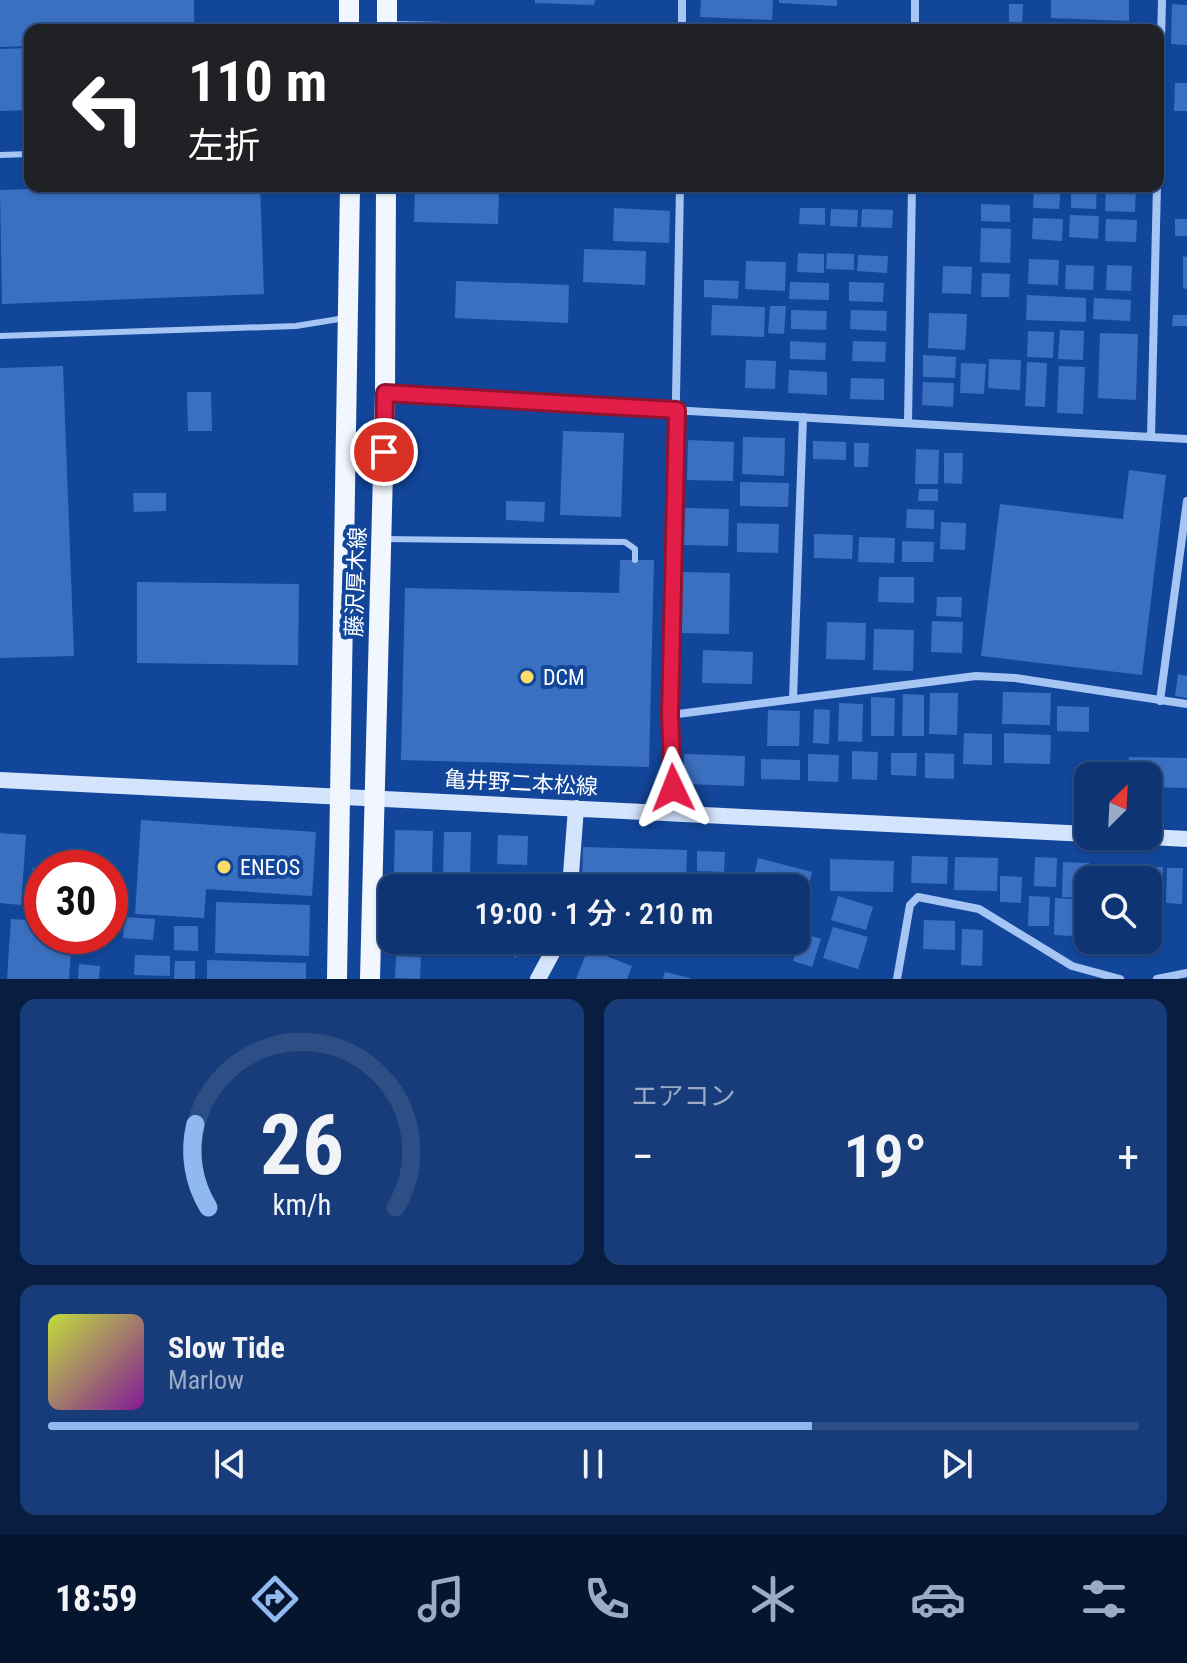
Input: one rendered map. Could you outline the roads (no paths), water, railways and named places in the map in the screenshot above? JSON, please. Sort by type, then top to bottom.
[{"type":"main road","points":[[349,0],[349,24]]},
{"type":"main road","points":[[387,0],[387,24]]},
{"type":"main road","name":"藤沢厚木線","points":[[337,979],[350,192]]},
{"type":"main road","name":"藤沢厚木線","points":[[370,979],[385,393],[386,192]]},
{"type":"street","points":[[682,0],[682,24]]},
{"type":"street","points":[[915,0],[915,24]]},
{"type":"street","points":[[1161,24],[1162,0]]},
{"type":"street","points":[[673,812],[670,715],[680,192]]},
{"type":"street","points":[[908,423],[912,192]]},
{"type":"street","points":[[1151,437],[1157,192]]},
{"type":"street","points":[[385,393],[1187,439]]},
{"type":"street","points":[[793,699],[803,417]]},
{"type":"street","points":[[1160,701],[1187,501]]},
{"type":"street","points":[[670,715],[976,676],[1015,678],[1187,704]]},
{"type":"street","name":"亀井野二本松線","points":[[0,780],[1074,833]]},
{"type":"street","points":[[571,874],[576,808]]},
{"type":"street","points":[[1162,838],[1187,839]]},
{"type":"street","points":[[897,979],[910,905],[918,897],[979,909],[1072,966],[1120,979]]},
{"type":"street","points":[[538,979],[551,954]]},
{"type":"street","points":[[1157,979],[1187,973]]},
{"type":"lane","points":[[0,155],[24,154]]},
{"type":"lane","points":[[0,336],[296,326],[349,317]]},
{"type":"lane","points":[[381,539],[625,542],[635,549],[635,560]]},
{"type":"place","name":"DCM","points":[[527,677]]},
{"type":"place","name":"ENEOS","points":[[224,867]]}]
